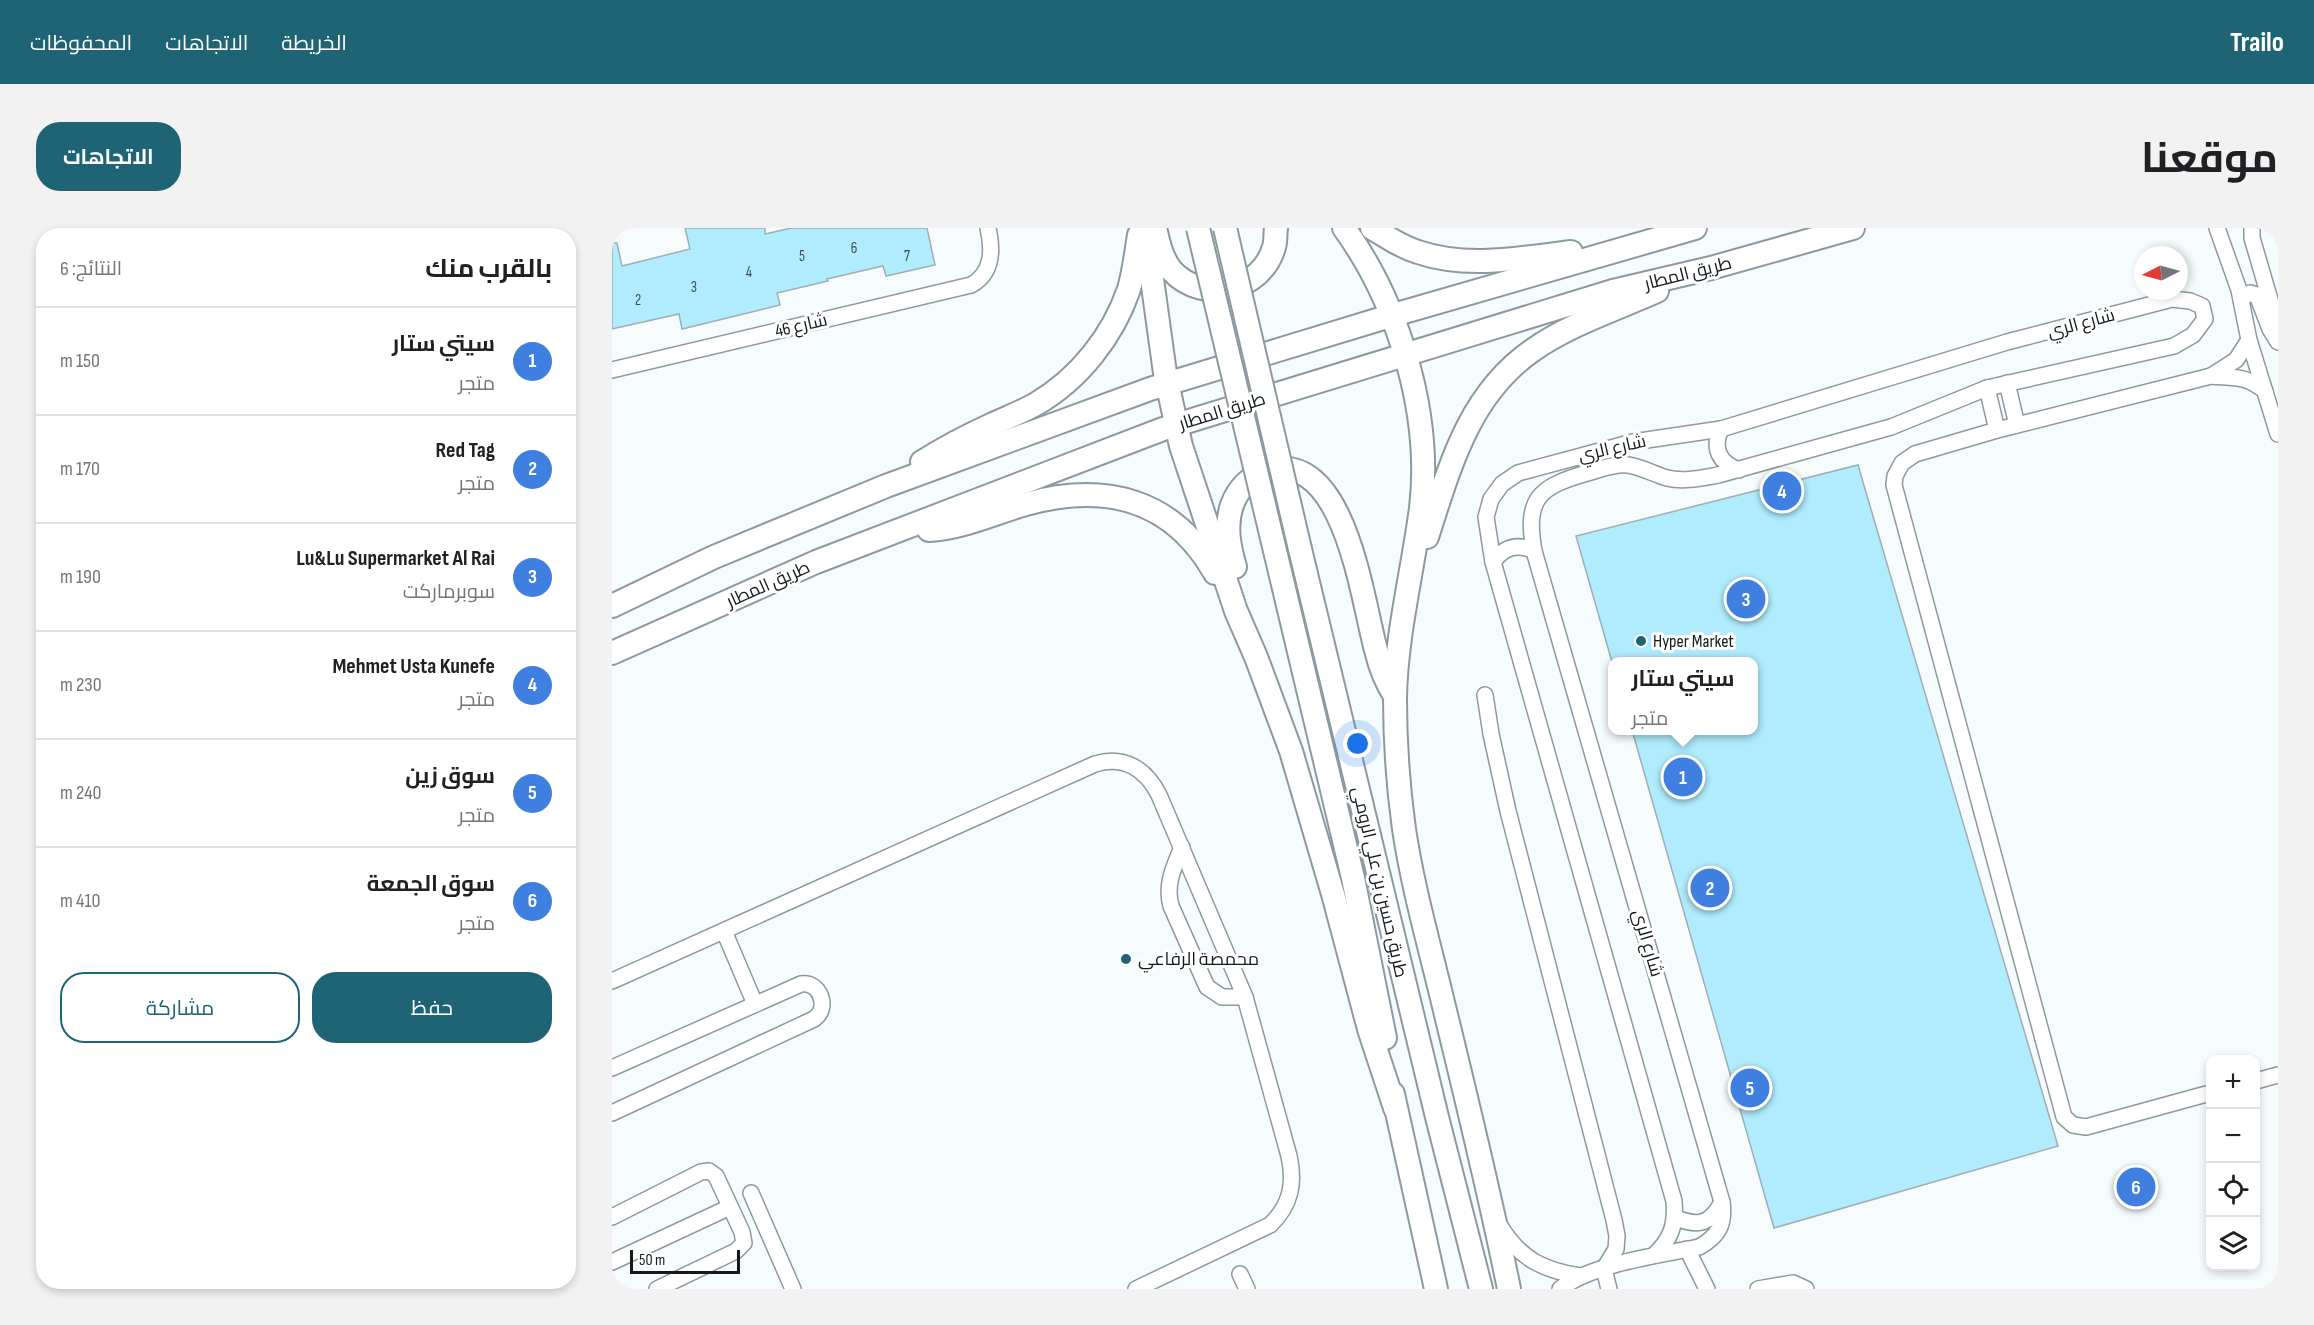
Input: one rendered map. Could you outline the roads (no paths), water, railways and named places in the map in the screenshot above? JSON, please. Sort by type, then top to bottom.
[{"type":"highway","points":[[886,486],[963,438],[1034,405],[1049,396],[1077,372],[1100,345],[1121,308],[1134,268],[1140,228]]},
{"type":"highway","points":[[1145,228],[1175,426],[1236,611],[1271,695],[1291,752],[1333,894],[1369,1029],[1395,1108]]},
{"type":"highway","points":[[1155,228],[1160,251],[1171,270],[1188,284],[1209,290],[1230,289],[1250,280],[1265,266],[1275,246],[1276,228]]},
{"type":"highway","name":"طريق حسين بن علي الرومي","points":[[1198,228],[1361,912],[1381,1015],[1395,1108],[1436,1289]]},
{"type":"highway","name":"طريق حسين بن علي الرومي","points":[[1225,228],[1434,1106],[1481,1289]]},
{"type":"highway","points":[[1344,228],[1362,253],[1390,316],[1405,354],[1418,402],[1422,450],[1421,504],[1395,696],[1397,763],[1404,829],[1417,895],[1495,1217],[1509,1289]]},
{"type":"highway","points":[[1372,228],[1417,252],[1461,261],[1505,260],[1638,244]]},
{"type":"highway","points":[[612,606],[714,557],[886,486],[1167,383],[1695,228]]},
{"type":"highway","name":"طريق المطار","points":[[612,653],[816,562],[1175,426],[1613,291],[1711,268],[1853,228]]},
{"type":"highway","points":[[1409,592],[1459,443],[1474,413],[1498,380],[1514,364],[1573,328],[1711,268]]},
{"type":"highway","points":[[1236,611],[1241,588],[1227,530],[1235,498],[1246,483],[1262,473],[1281,469],[1300,472],[1316,482],[1323,490],[1343,526],[1379,662],[1395,696]]},
{"type":"highway","points":[[906,529],[933,530],[959,526],[1024,504],[1064,496],[1085,494],[1120,497],[1149,508],[1175,524],[1189,537],[1207,560],[1236,611]]},
{"type":"street","name":"شارع 46","points":[[612,370],[971,285],[986,273],[992,250],[988,228]]},
{"type":"street","points":[[2217,228],[2241,298],[2249,340],[2278,434]]},
{"type":"street","points":[[2252,228],[2252,238],[2278,327]]},
{"type":"street","points":[[2241,298],[2250,293],[2257,295],[2270,329],[2278,342]]},
{"type":"street","name":"شارع الري","points":[[1560,1289],[1580,1283],[1604,1269],[1700,1246],[1712,1240],[1720,1229],[1724,1216],[1722,1202],[1534,551],[1530,527],[1533,507],[1545,491],[1562,480],[1619,465],[1635,466],[1676,479],[1699,479],[1892,427],[1987,388],[2175,346],[2193,334],[2205,319],[2202,306],[2190,301],[2172,299],[2007,342],[1722,429],[1633,442],[1518,472],[1502,484],[1491,499],[1486,518],[1493,562],[1674,1201],[1676,1218]]},
{"type":"street","points":[[2211,376],[2236,360],[2249,340]]},
{"type":"street","points":[[2206,1094],[2086,1127],[2068,1122],[2060,1104],[1894,485],[1895,476],[1902,463],[1915,454],[1997,430],[2211,376],[2242,377],[2249,379],[2265,391]]},
{"type":"street","points":[[2007,383],[2017,425]]},
{"type":"street","points":[[1987,388],[1997,430]]},
{"type":"street","points":[[1722,429],[1718,437],[1719,455],[1724,462],[1739,470]]},
{"type":"street","points":[[1493,562],[1507,548],[1526,547],[1534,551]]},
{"type":"street","points":[[1485,695],[1505,801],[1614,1220],[1618,1242],[1604,1269],[1609,1289]]},
{"type":"street","points":[[612,981],[1104,761],[1133,766],[1149,778],[1159,795],[1245,997],[1293,1178],[1289,1199],[1278,1218],[1261,1231],[1136,1289]]},
{"type":"street","points":[[1182,847],[1169,879],[1168,892],[1171,906],[1207,987],[1221,997],[1245,997]]},
{"type":"street","points":[[724,930],[755,1004]]},
{"type":"street","points":[[612,1068],[805,983],[816,989],[823,1008],[820,1015],[814,1019],[612,1113]]},
{"type":"street","points":[[2260,1080],[2278,1075]]},
{"type":"street","points":[[612,1217],[705,1171],[716,1176],[744,1236],[742,1247],[657,1289]]},
{"type":"street","points":[[751,1193],[793,1289]]},
{"type":"street","points":[[1653,1256],[1664,1246],[1672,1233],[1676,1218],[1690,1224],[1704,1222],[1715,1215],[1722,1202]]},
{"type":"street","points":[[612,1262],[730,1207]]},
{"type":"street","name":"شارع الري","points":[[1495,1217],[1509,1241],[1529,1259],[1580,1283]]},
{"type":"street","points":[[1687,1249],[1707,1289]]},
{"type":"street","points":[[1240,1274],[1247,1289]]},
{"type":"street","points":[[1758,1289],[1793,1283],[1806,1289]]},
{"type":"place","name":"Mehmet Usta Kunefe","points":[[1782,491]]},
{"type":"place","name":"Lu&Lu Supermarket Al Rai","points":[[1746,599]]},
{"type":"place","name":"Hyper Market","points":[[1641,641]]},
{"type":"place","name":"سيتي ستار","points":[[1683,777]]},
{"type":"place","name":"Red Tag","points":[[1710,888]]},
{"type":"place","name":"محمصة الرفاعي","points":[[1126,959]]},
{"type":"place","name":"سوق زين","points":[[1750,1088]]},
{"type":"place","name":"سوق الجمعة","points":[[2136,1187]]}]
